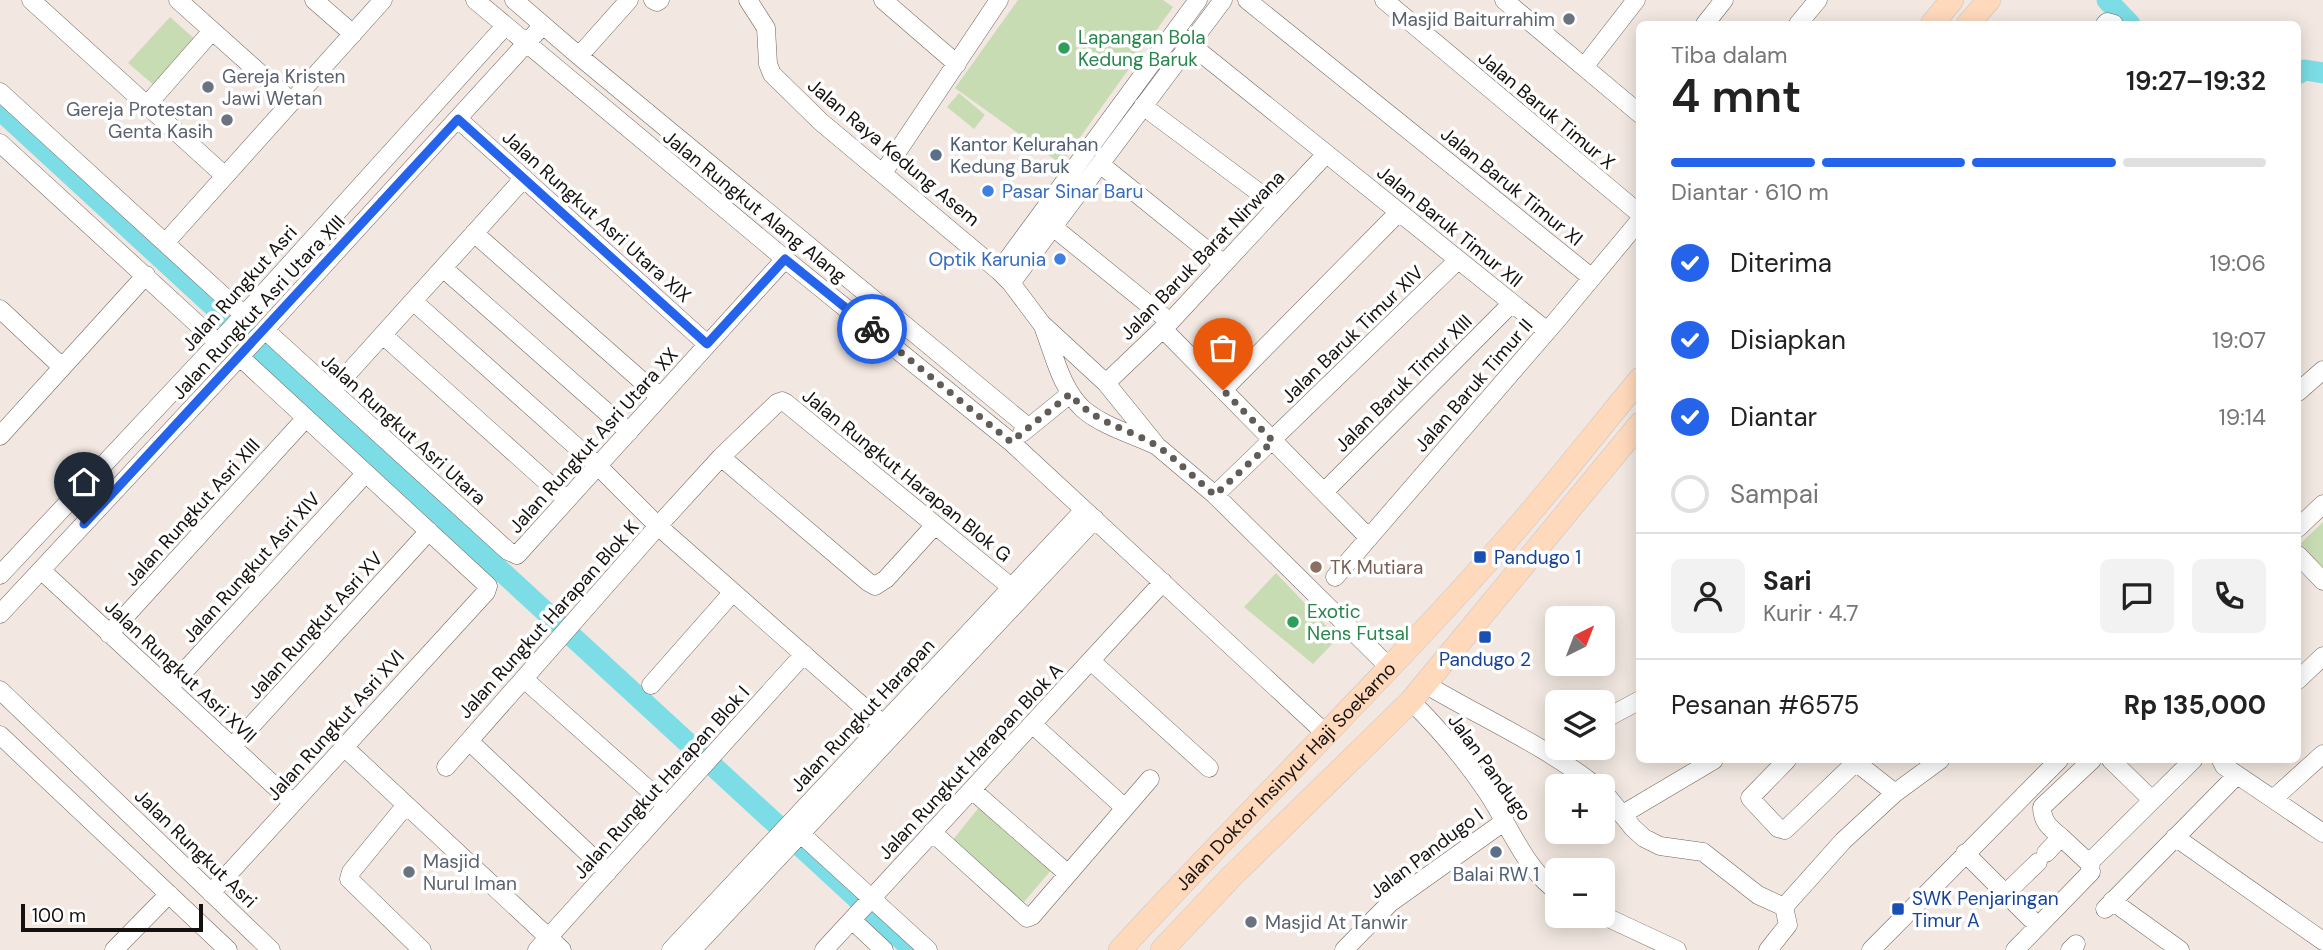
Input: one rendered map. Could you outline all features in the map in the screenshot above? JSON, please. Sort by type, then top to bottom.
[{"type":"main road","points":[[1934,21],[1952,0]]},
{"type":"main road","points":[[1972,21],[1989,0]]},
{"type":"main road","name":"Jalan Doktor Insinyur Haji Soekarno","points":[[1123,947],[1495,553],[1636,384]]},
{"type":"main road","points":[[1620,402],[1627,418],[1636,421]]},
{"type":"main road","name":"Jalan Doktor Insinyur Haji Soekarno","points":[[1162,950],[1231,877],[1418,693],[1636,427]]},
{"type":"main road","points":[[1592,437],[1606,436],[1615,447],[1614,455]]},
{"type":"main road","points":[[1159,908],[1160,918],[1170,928],[1184,927]]},
{"type":"main road","points":[[1123,947],[1137,941],[1148,950]]},
{"type":"street","points":[[31,0],[225,176]]},
{"type":"street","points":[[178,0],[292,102]]},
{"type":"street","points":[[314,0],[353,34]]},
{"type":"street","points":[[165,243],[383,0]]},
{"type":"street","name":"Jalan Rungkut Alang Alang","points":[[475,0],[785,259],[1011,442]]},
{"type":"street","name":"Jalan Rungkut Alang Alang","points":[[514,0],[1028,427]]},
{"type":"street","points":[[579,56],[629,0]]},
{"type":"street","points":[[653,0],[660,0]]},
{"type":"street","name":"Jalan Raya Kedung Asem","points":[[748,0],[766,28],[768,64],[772,74],[821,122],[1005,277],[1041,323],[1106,383],[1157,446],[1327,588],[1389,667]]},
{"type":"street","points":[[883,0],[957,64]]},
{"type":"street","points":[[883,173],[999,0]]},
{"type":"street","points":[[1005,277],[1198,0]]},
{"type":"street","points":[[1005,277],[1053,227],[1223,0]]},
{"type":"street","name":"Jalan Baruk Timur XI","points":[[1247,0],[1592,278]]},
{"type":"street","name":"Jalan Baruk Timur X","points":[[1384,0],[1636,211]]},
{"type":"street","points":[[1584,67],[1636,0]]},
{"type":"street","points":[[1510,2],[1636,108]]},
{"type":"street","points":[[1707,21],[1717,3]]},
{"type":"street","points":[[1800,21],[1810,3]]},
{"type":"street","name":"Jalan Rungkut Asri Utara XIII","points":[[0,614],[242,355],[543,25]]},
{"type":"street","name":"Jalan Rungkut Asri","points":[[0,575],[221,340],[505,26]]},
{"type":"street","points":[[147,105],[212,31]]},
{"type":"street","name":"Jalan Baruk Timur XII","points":[[1175,32],[1547,331]]},
{"type":"street","points":[[0,92],[242,317]]},
{"type":"street","points":[[1143,106],[1278,206]]},
{"type":"street","name":"Jalan Rungkut Asri Utara XIX","points":[[458,119],[707,344]]},
{"type":"street","points":[[0,143],[221,340]]},
{"type":"street","name":"Jalan Baruk Barat Nirwana","points":[[1106,383],[1166,325],[1326,154]]},
{"type":"street","points":[[1100,164],[1224,264]]},
{"type":"street","points":[[374,171],[394,189]]},
{"type":"street","points":[[332,391],[524,178]]},
{"type":"street","points":[[1223,390],[1399,212]]},
{"type":"street","name":"Jalan Baruk Timur II","points":[[1327,588],[1636,225]]},
{"type":"street","points":[[1053,227],[1166,325],[1223,390],[1369,538]]},
{"type":"street","points":[[474,233],[660,397]]},
{"type":"street","name":"Jalan Rungkut Asri Utara XX","points":[[517,555],[785,259]]},
{"type":"street","name":"Jalan Baruk Timur XIV","points":[[1215,495],[1458,260]]},
{"type":"street","points":[[443,268],[629,432]]},
{"type":"street","points":[[2,431],[146,275]]},
{"type":"street","points":[[413,301],[598,466],[658,526],[888,729]]},
{"type":"street","name":"Jalan Baruk Timur XIII","points":[[1324,492],[1512,303]]},
{"type":"street","points":[[0,309],[62,367]]},
{"type":"street","name":"Jalan Raya Kedung Asem","points":[[1041,323],[1070,394],[1081,407],[1093,416],[1157,446]]},
{"type":"street","name":"Jalan Rungkut Asri Utara","points":[[263,332],[508,551],[517,555]]},
{"type":"street","points":[[383,335],[568,500]]},
{"type":"street","points":[[242,355],[305,419],[429,531]]},
{"type":"street","points":[[2301,389],[2323,370]]},
{"type":"street","points":[[1070,394],[1011,442],[1325,733]]},
{"type":"street","name":"Jalan Rungkut Harapan Blok G","points":[[658,526],[722,457],[782,401],[1011,587]]},
{"type":"street","name":"Jalan Rungkut Asri XIII","points":[[109,634],[305,419]]},
{"type":"street","points":[[722,457],[875,586],[886,579],[935,525]]},
{"type":"street","name":"Jalan Rungkut Asri XIV","points":[[169,688],[365,474]]},
{"type":"street","points":[[79,491],[99,508]]},
{"type":"street","points":[[2301,525],[2323,504]]},
{"type":"street","name":"Jalan Rungkut Harapan","points":[[888,729],[1011,587],[1090,515]]},
{"type":"street","name":"Jalan Rungkut Harapan","points":[[692,950],[790,836],[1090,515]]},
{"type":"street","name":"Jalan Rungkut Harapan Blok K","points":[[446,767],[658,526]]},
{"type":"street","name":"Jalan Rungkut Asri XVI","points":[[211,893],[486,592],[488,586],[429,531]]},
{"type":"street","name":"Jalan Rungkut Asri XV","points":[[232,747],[429,531]]},
{"type":"street","points":[[2301,558],[2323,581]]},
{"type":"street","name":"Jalan Rungkut Asri XVII","points":[[41,570],[293,803]]},
{"type":"street","name":"Jalan Rungkut Harapan Blok A","points":[[824,950],[1163,582]]},
{"type":"street","points":[[651,685],[733,592]]},
{"type":"street","name":"Jalan Rungkut Harapan Blok I","points":[[542,944],[804,654]]},
{"type":"street","points":[[2301,677],[2323,656]]},
{"type":"street","points":[[1091,661],[1209,768]]},
{"type":"street","points":[[524,678],[667,806]]},
{"type":"street","name":"Jalan Rungkut Asri","points":[[0,690],[271,950]]},
{"type":"street","points":[[1418,693],[1476,714],[1545,744]]},
{"type":"street","name":"Jalan Pandugo","points":[[1418,693],[1444,737],[1486,790],[1538,875],[1545,881]]},
{"type":"street","points":[[1615,714],[1636,702]]},
{"type":"street","points":[[1032,724],[1125,808]]},
{"type":"street","points":[[0,735],[228,950]]},
{"type":"street","name":"Jalan Rungkut Harapan Blok K","points":[[469,741],[608,872]]},
{"type":"street","points":[[344,747],[542,944],[562,950]]},
{"type":"street","points":[[2273,799],[2323,754]]},
{"type":"street","points":[[1566,760],[1582,774]]},
{"type":"street","points":[[1623,814],[1711,763]]},
{"type":"street","points":[[1784,763],[1750,798],[1779,828],[1785,830],[1853,763]]},
{"type":"street","points":[[1858,763],[1895,793]]},
{"type":"street","points":[[1784,907],[1843,841],[1895,793],[1936,763]]},
{"type":"street","points":[[1871,950],[2056,763]]},
{"type":"street","points":[[2015,950],[2091,873],[2089,863],[2048,825],[2042,816],[2042,807],[2089,763]]},
{"type":"street","points":[[2114,763],[2152,800]]},
{"type":"street","points":[[2089,863],[2190,763]]},
{"type":"street","points":[[2222,763],[2323,833]]},
{"type":"street","points":[[2180,950],[2108,905],[2237,775]]},
{"type":"street","points":[[932,832],[1027,918],[1032,916],[1150,779]]},
{"type":"street","points":[[972,790],[1068,874]]},
{"type":"street","points":[[1615,805],[1644,838],[1660,846],[1703,852],[1758,895],[1784,907]]},
{"type":"street","points":[[406,806],[351,872],[349,879],[422,950]]},
{"type":"street","name":"Jalan Pandugo I","points":[[1354,947],[1390,903],[1434,869],[1505,821]]},
{"type":"street","points":[[790,836],[862,908],[929,950]]},
{"type":"street","name":"Jalan Rungkut Harapan","points":[[671,950],[790,836]]},
{"type":"street","points":[[2005,894],[2061,837]]},
{"type":"street","points":[[2175,837],[2323,942]]},
{"type":"street","points":[[1965,853],[2031,919]]},
{"type":"street","points":[[114,950],[169,894]]},
{"type":"street","points":[[1768,950],[1788,925],[1784,907]]},
{"type":"street","points":[[862,908],[884,950]]},
{"type":"street","points":[[1615,921],[1677,950]]},
{"type":"green space","name":"Lapangan Bola Kedung Baruk","points":[[1018,0],[1163,0],[1173,7],[1061,164],[955,88]]},
{"type":"green space","points":[[170,17],[197,41],[156,87],[128,63]]},
{"type":"green space","points":[[959,93],[985,115],[974,129],[947,107]]},
{"type":"green space","points":[[2323,522],[2323,567],[2301,545]]},
{"type":"green space","name":"Exotic Nens Futsal","points":[[1276,573],[1338,638],[1313,664],[1244,607]]},
{"type":"green space","points":[[980,806],[1053,868],[1024,902],[952,841]]},
{"type":"waterway","points":[[2107,0],[2127,21]]},
{"type":"waterway","points":[[2301,72],[2305,70],[2323,73]]},
{"type":"waterway","points":[[0,110],[913,950]]},
{"type":"way so far","points":[[872,329],[1011,442],[1070,394],[1093,416],[1157,446],[1215,495],[1273,441],[1223,390]]},
{"type":"place","name":"Masjid Baiturrahim","points":[[1569,19]]},
{"type":"place","name":"Lapangan Bola Kedung Baruk","points":[[1064,48]]},
{"type":"place","name":"Gereja Kristen Jawi Wetan","points":[[208,87]]},
{"type":"place","name":"Gereja Protestan Genta Kasih","points":[[227,120]]},
{"type":"place","name":"Kantor Kelurahan Kedung Baruk","points":[[936,155]]},
{"type":"place","name":"Pasar Sinar Baru","points":[[988,191]]},
{"type":"place","name":"Optik Karunia","points":[[1060,259]]},
{"type":"place","name":"Pandugo 1","points":[[1480,557]]},
{"type":"place","name":"TK Mutiara","points":[[1316,567]]},
{"type":"place","name":"Exotic Nens Futsal","points":[[1293,622]]},
{"type":"place","name":"Pandugo 2","points":[[1485,637]]},
{"type":"place","name":"Balai RW 1","points":[[1496,852]]},
{"type":"place","name":"Masjid Nurul Iman","points":[[409,872]]},
{"type":"place","name":"SWK Penjaringan Timur A","points":[[1898,909]]},
{"type":"place","name":"Masjid At Tanwir","points":[[1251,922]]},
{"type":"route","points":[[84,524],[458,119],[707,344],[785,259],[872,329]]}]
